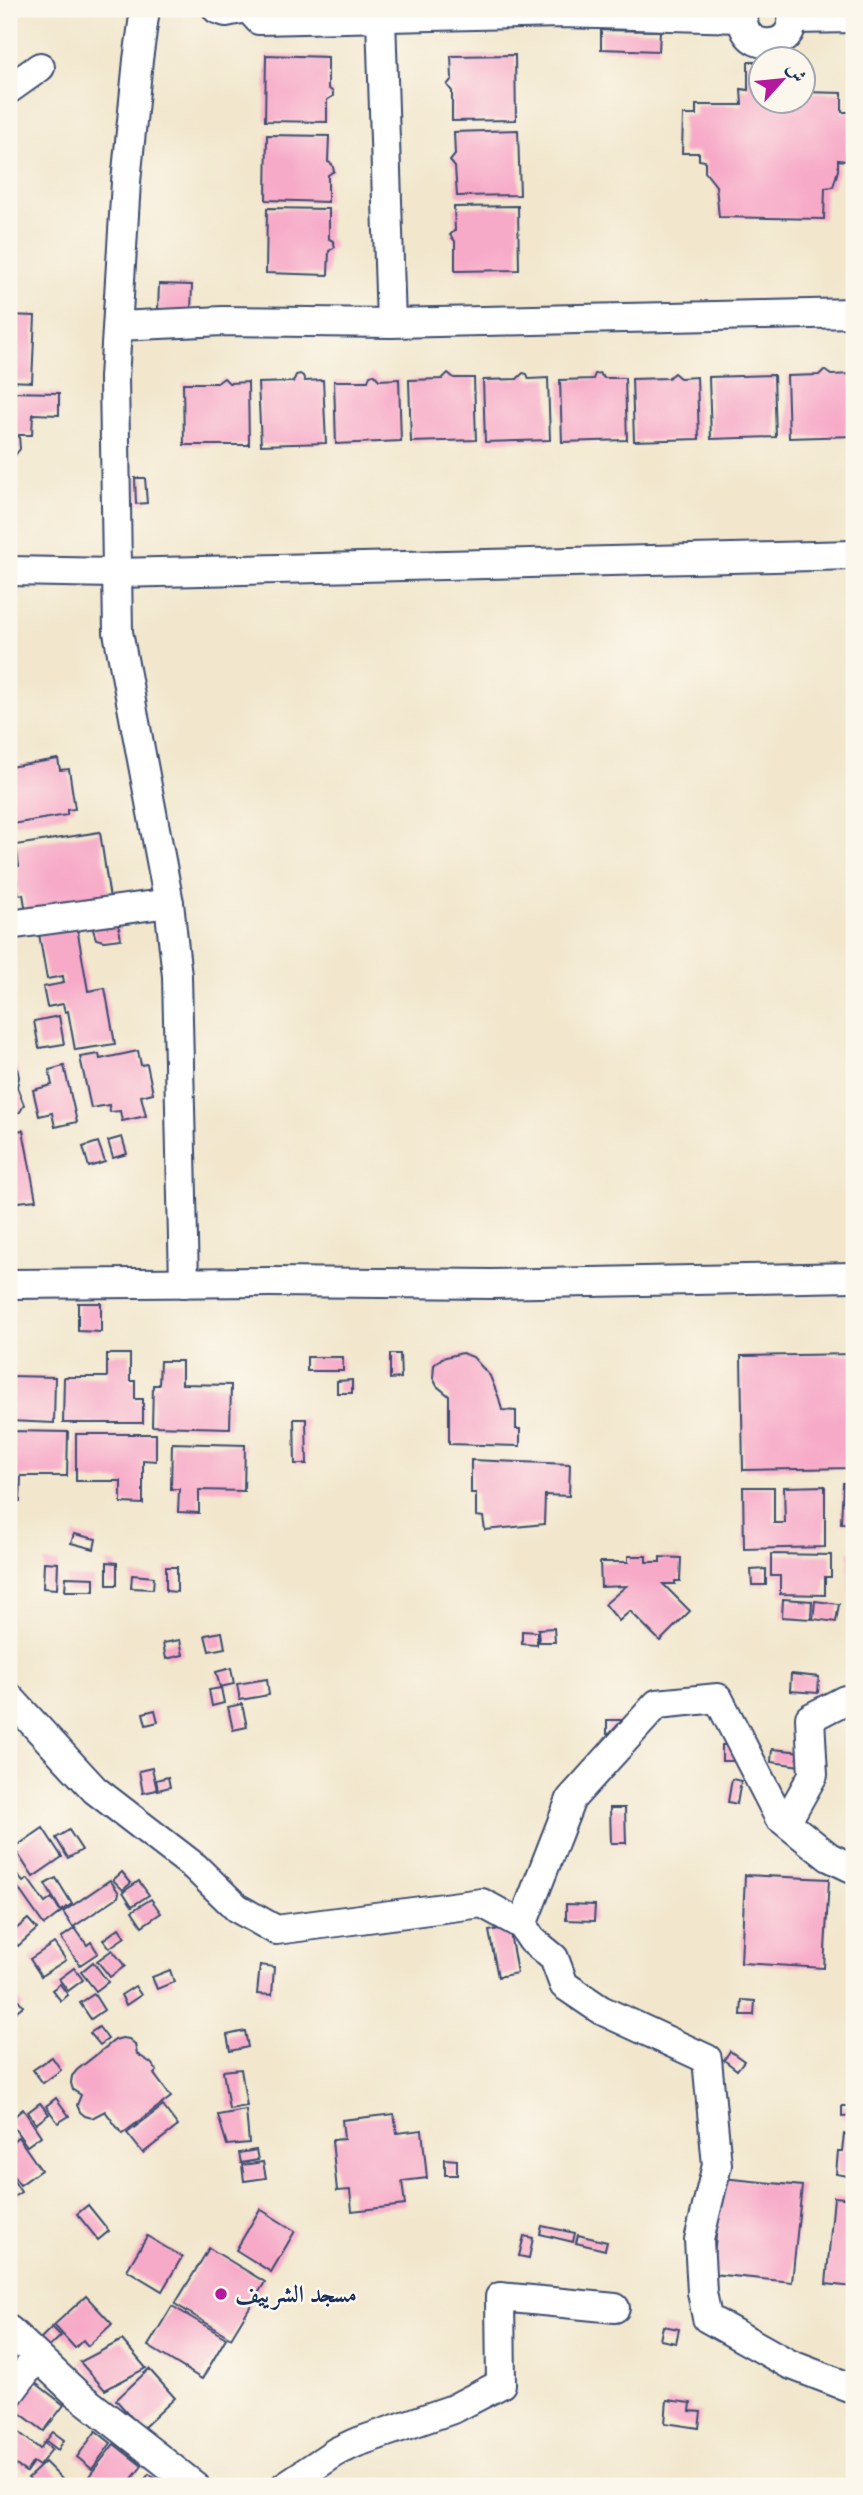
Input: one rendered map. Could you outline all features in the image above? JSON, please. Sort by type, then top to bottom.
[{"type":"street","points":[[145,9],[126,182],[114,378],[116,573],[118,632],[169,903],[177,976],[184,1283]]},
{"type":"street","points":[[217,9],[226,12],[241,9]]},
{"type":"street","points":[[249,9],[259,20],[561,13],[743,13],[745,31],[754,41],[767,44],[780,41],[790,32],[792,14],[854,18]]},
{"type":"street","points":[[382,18],[391,323]]},
{"type":"street","points":[[9,89],[40,67]]},
{"type":"street","points":[[118,326],[223,321],[391,323],[854,313]]},
{"type":"street","points":[[9,571],[116,573],[854,555]]},
{"type":"street","points":[[9,925],[169,903]]},
{"type":"street","points":[[9,1284],[492,1284],[854,1277]]},
{"type":"street","points":[[9,1698],[94,1790],[195,1867],[237,1908],[276,1930],[482,1903],[522,1925],[532,1940],[554,1958],[564,1985],[601,2010],[707,2059],[717,2165],[699,2240],[702,2292],[708,2318],[789,2364],[854,2389]]},
{"type":"street","points":[[522,1925],[572,1799],[657,1703],[718,1699],[779,1817],[829,1857],[854,1869]]},
{"type":"street","points":[[779,1817],[788,1821],[813,1775],[810,1718],[845,1700],[854,1701]]},
{"type":"street","points":[[285,2486],[336,2452],[355,2443],[453,2409],[501,2384],[500,2297],[615,2308]]},
{"type":"street","points":[[9,2330],[76,2393],[195,2486]]},
{"type":"street","points":[[9,2394],[36,2358]]},
{"type":"building","points":[[601,30],[660,31],[659,51],[601,49]]},
{"type":"building","points":[[266,55],[328,57],[328,88],[333,92],[333,96],[327,100],[327,122],[265,121]]},
{"type":"building","points":[[515,55],[516,120],[452,121],[452,91],[447,85],[452,79],[451,56]]},
{"type":"building","points":[[741,89],[748,90],[748,116],[818,116],[818,92],[842,93],[842,112],[854,112],[854,152],[846,153],[846,161],[838,160],[833,187],[825,188],[824,219],[719,217],[716,186],[705,172],[705,161],[699,160],[699,153],[682,153],[683,115],[696,115],[696,105],[742,105]]},
{"type":"building","points":[[518,130],[520,195],[457,196],[455,167],[450,161],[455,155],[454,132]]},
{"type":"building","points":[[267,135],[329,136],[328,162],[332,164],[334,171],[328,175],[328,202],[266,200]]},
{"type":"building","points":[[518,206],[519,270],[455,271],[455,241],[450,235],[455,230],[454,207]]},
{"type":"building","points":[[267,208],[329,209],[329,239],[335,247],[329,251],[328,275],[266,273]]},
{"type":"building","points":[[159,284],[192,285],[191,312],[158,310]]},
{"type":"building","points":[[9,315],[35,316],[32,382],[9,381]]},
{"type":"building","points":[[824,370],[831,375],[852,374],[854,436],[789,438],[787,376],[819,375]]},
{"type":"building","points":[[448,373],[454,378],[474,378],[476,440],[411,442],[409,380],[442,379]]},
{"type":"building","points":[[523,373],[527,374],[529,379],[548,378],[550,440],[485,442],[483,380],[517,379]]},
{"type":"building","points":[[599,373],[604,378],[625,378],[627,440],[562,442],[560,380],[593,379],[595,374]]},
{"type":"building","points":[[674,373],[680,378],[697,377],[699,439],[634,441],[632,379],[668,378]]},
{"type":"building","points":[[300,374],[305,381],[323,380],[326,443],[261,445],[258,383],[293,382],[296,375]]},
{"type":"building","points":[[374,374],[379,380],[399,379],[401,441],[336,444],[334,381],[368,381],[370,375]]},
{"type":"building","points":[[774,375],[776,437],[711,439],[709,377]]},
{"type":"building","points":[[224,378],[229,383],[248,382],[249,445],[184,445],[183,383],[217,383]]},
{"type":"building","points":[[9,392],[59,393],[59,415],[33,414],[32,435],[19,435],[20,449],[12,459],[9,459]]},
{"type":"building","points":[[135,478],[145,478],[147,503],[136,504]]},
{"type":"building","points":[[58,759],[60,770],[69,769],[75,809],[67,810],[67,815],[12,824],[9,813],[9,767]]},
{"type":"building","points":[[100,832],[110,899],[26,912],[23,894],[19,895],[14,867],[19,866],[16,845]]},
{"type":"building","points":[[116,913],[121,939],[96,939],[89,917]]},
{"type":"building","points":[[77,928],[88,991],[105,988],[115,1044],[75,1050],[68,1011],[65,1012],[63,1004],[47,1007],[43,987],[64,983],[63,976],[47,979],[39,934]]},
{"type":"building","points":[[59,1016],[64,1044],[39,1048],[34,1021]]},
{"type":"building","points":[[138,1051],[141,1065],[147,1064],[153,1093],[141,1096],[146,1116],[122,1121],[120,1111],[110,1112],[109,1105],[91,1108],[80,1057],[99,1054],[100,1059]]},
{"type":"building","points":[[9,1058],[17,1068],[17,1087],[24,1105],[20,1112],[9,1115]]},
{"type":"building","points":[[64,1066],[77,1122],[55,1127],[52,1113],[39,1116],[33,1090],[52,1085],[49,1070]]},
{"type":"building","points":[[23,1130],[36,1200],[9,1203],[9,1132]]},
{"type":"building","points":[[122,1137],[127,1154],[113,1158],[108,1141]]},
{"type":"building","points":[[98,1142],[105,1162],[89,1167],[83,1147]]},
{"type":"building","points":[[78,1303],[101,1303],[101,1332],[78,1331]]},
{"type":"building","points":[[462,1353],[473,1357],[490,1376],[502,1410],[516,1411],[520,1446],[449,1444],[449,1396],[437,1386],[433,1378],[434,1365],[442,1358]]},
{"type":"building","points":[[107,1354],[130,1354],[130,1381],[135,1381],[135,1399],[143,1399],[143,1423],[63,1423],[64,1377],[107,1377]]},
{"type":"building","points":[[390,1354],[400,1354],[401,1378],[390,1379]]},
{"type":"building","points":[[854,1354],[854,1468],[743,1470],[741,1356]]},
{"type":"building","points":[[307,1357],[343,1357],[343,1371],[307,1371]]},
{"type":"building","points":[[160,1361],[182,1361],[182,1384],[231,1385],[230,1428],[152,1426],[153,1385],[159,1385]]},
{"type":"building","points":[[9,1376],[55,1377],[54,1423],[9,1421]]},
{"type":"building","points":[[352,1380],[352,1393],[337,1393],[337,1381]]},
{"type":"building","points":[[294,1419],[306,1419],[307,1464],[295,1464]]},
{"type":"building","points":[[9,1431],[68,1432],[67,1476],[21,1476],[20,1502],[9,1502]]},
{"type":"building","points":[[76,1434],[156,1434],[156,1461],[143,1460],[143,1504],[121,1503],[121,1481],[76,1481]]},
{"type":"building","points":[[172,1443],[245,1445],[244,1491],[199,1490],[199,1513],[178,1512],[179,1489],[171,1489]]},
{"type":"building","points":[[471,1460],[570,1464],[569,1496],[545,1495],[544,1524],[485,1530],[483,1517],[476,1516],[476,1493],[471,1493]]},
{"type":"building","points":[[843,1483],[854,1483],[854,1524],[841,1523]]},
{"type":"building","points":[[825,1486],[825,1547],[744,1549],[743,1487],[774,1487],[774,1523],[785,1523],[784,1487]]},
{"type":"building","points":[[74,1534],[96,1539],[94,1549],[71,1543]]},
{"type":"building","points":[[849,1551],[854,1551],[854,1592],[849,1592]]},
{"type":"building","points":[[771,1554],[831,1555],[831,1577],[825,1577],[825,1595],[780,1594],[780,1576],[771,1576]]},
{"type":"building","points":[[628,1556],[646,1556],[646,1562],[660,1562],[660,1557],[681,1558],[680,1581],[663,1584],[690,1611],[660,1641],[630,1611],[619,1621],[605,1604],[626,1586],[601,1587],[600,1562],[628,1562]]},
{"type":"building","points":[[44,1562],[58,1563],[57,1589],[43,1588]]},
{"type":"building","points":[[107,1562],[117,1563],[117,1585],[107,1585]]},
{"type":"building","points":[[166,1567],[177,1567],[177,1592],[166,1591]]},
{"type":"building","points":[[766,1569],[766,1585],[752,1585],[751,1570]]},
{"type":"building","points":[[132,1575],[154,1577],[153,1589],[131,1588]]},
{"type":"building","points":[[66,1577],[94,1578],[94,1591],[65,1591]]},
{"type":"building","points":[[783,1599],[812,1601],[811,1619],[782,1617]]},
{"type":"building","points":[[815,1601],[839,1604],[836,1622],[813,1619]]},
{"type":"building","points":[[554,1628],[555,1642],[539,1642],[538,1629]]},
{"type":"building","points":[[522,1631],[537,1632],[537,1645],[522,1644]]},
{"type":"building","points":[[222,1632],[225,1648],[209,1651],[205,1635]]},
{"type":"building","points":[[180,1640],[183,1655],[166,1659],[163,1643]]},
{"type":"building","points":[[231,1668],[234,1684],[220,1687],[216,1672]]},
{"type":"building","points":[[791,1674],[819,1677],[818,1693],[790,1691]]},
{"type":"building","points":[[267,1679],[269,1695],[240,1700],[237,1684]]},
{"type":"building","points":[[221,1688],[224,1703],[212,1706],[209,1690]]},
{"type":"building","points":[[242,1704],[247,1727],[233,1730],[228,1707]]},
{"type":"building","points":[[155,1710],[158,1722],[146,1725],[143,1713]]},
{"type":"building","points":[[607,1720],[622,1720],[623,1733],[607,1734]]},
{"type":"building","points":[[722,1745],[737,1745],[737,1761],[722,1761]]},
{"type":"building","points":[[772,1749],[802,1752],[801,1766],[771,1762]]},
{"type":"building","points":[[152,1768],[157,1790],[143,1793],[139,1771]]},
{"type":"building","points":[[168,1777],[170,1787],[158,1790],[156,1780]]},
{"type":"building","points":[[732,1779],[741,1781],[737,1804],[728,1802]]},
{"type":"building","points":[[610,1808],[625,1808],[626,1843],[611,1843]]},
{"type":"building","points":[[43,1828],[62,1857],[33,1877],[14,1848]]},
{"type":"building","points":[[69,1830],[82,1850],[68,1858],[56,1838]]},
{"type":"building","points":[[10,1865],[23,1882],[28,1879],[45,1903],[52,1898],[61,1912],[44,1925],[9,1875]]},
{"type":"building","points":[[122,1872],[131,1883],[123,1890],[113,1880]]},
{"type":"building","points":[[745,1875],[829,1879],[824,1968],[741,1963]]},
{"type":"building","points":[[56,1878],[72,1904],[61,1911],[45,1884]]},
{"type":"building","points":[[110,1880],[119,1893],[118,1897],[73,1927],[63,1912]]},
{"type":"building","points":[[139,1881],[149,1895],[132,1906],[123,1892]]},
{"type":"building","points":[[151,1899],[161,1913],[142,1926],[132,1911]]},
{"type":"building","points":[[566,1904],[595,1905],[594,1921],[566,1920]]},
{"type":"building","points":[[28,1919],[37,1929],[18,1946],[9,1935]]},
{"type":"building","points":[[509,1927],[517,1973],[498,1977],[489,1931]]},
{"type":"building","points":[[75,1928],[87,1945],[91,1942],[98,1953],[80,1965],[61,1938]]},
{"type":"building","points":[[119,1928],[125,1937],[109,1948],[103,1940]]},
{"type":"building","points":[[54,1943],[66,1960],[41,1976],[30,1959]]},
{"type":"building","points":[[112,1950],[125,1966],[110,1977],[97,1961]]},
{"type":"building","points":[[93,1962],[108,1982],[96,1991],[81,1972]]},
{"type":"building","points":[[260,1965],[274,1967],[272,1995],[257,1994]]},
{"type":"building","points":[[74,1968],[83,1980],[68,1991],[59,1979]]},
{"type":"building","points":[[170,1970],[174,1982],[157,1989],[152,1977]]},
{"type":"building","points":[[60,1984],[68,1995],[61,2001],[52,1990]]},
{"type":"building","points":[[135,1986],[141,1995],[126,2005],[121,1995]]},
{"type":"building","points":[[9,1987],[23,2006],[9,2017]]},
{"type":"building","points":[[94,1994],[104,2010],[91,2019],[80,2003]]},
{"type":"building","points":[[742,2000],[755,2001],[754,2015],[741,2015]]},
{"type":"building","points":[[99,2027],[108,2039],[100,2045],[90,2033]]},
{"type":"building","points":[[245,2031],[248,2047],[230,2051],[227,2035]]},
{"type":"building","points":[[122,2038],[135,2044],[137,2054],[151,2063],[157,2071],[154,2074],[171,2097],[122,2134],[105,2111],[92,2118],[80,2112],[77,2105],[81,2095],[73,2090],[71,2083],[77,2070],[115,2040]]},
{"type":"building","points":[[730,2051],[744,2061],[737,2070],[724,2060]]},
{"type":"building","points":[[52,2057],[61,2070],[43,2083],[33,2070]]},
{"type":"building","points":[[241,2069],[247,2106],[229,2109],[223,2071]]},
{"type":"building","points":[[56,2098],[69,2116],[58,2123],[46,2106]]},
{"type":"building","points":[[40,2103],[49,2114],[36,2124],[28,2112]]},
{"type":"building","points":[[163,2106],[178,2126],[143,2153],[127,2133]]},
{"type":"building","points":[[842,2106],[854,2106],[854,2116],[842,2117]]},
{"type":"building","points":[[23,2109],[41,2136],[27,2146],[9,2121]]},
{"type":"building","points":[[246,2110],[249,2143],[227,2145],[218,2115]]},
{"type":"building","points":[[394,2114],[397,2133],[422,2130],[427,2178],[402,2181],[405,2205],[352,2211],[350,2190],[337,2191],[332,2140],[344,2139],[342,2120]]},
{"type":"building","points":[[844,2134],[854,2135],[854,2177],[836,2174],[838,2151],[842,2151]]},
{"type":"building","points":[[18,2137],[41,2170],[20,2185],[9,2170],[9,2144]]},
{"type":"building","points":[[256,2150],[258,2160],[241,2163],[239,2153]]},
{"type":"building","points":[[445,2159],[457,2160],[457,2175],[445,2175]]},
{"type":"building","points":[[263,2162],[266,2178],[244,2181],[242,2165]]},
{"type":"building","points":[[9,2174],[21,2192],[9,2200]]},
{"type":"building","points":[[722,2178],[802,2186],[792,2282],[712,2274]]},
{"type":"building","points":[[834,2197],[854,2199],[854,2287],[826,2284]]},
{"type":"building","points":[[88,2205],[109,2231],[98,2240],[77,2214]]},
{"type":"building","points":[[260,2209],[295,2231],[271,2272],[236,2250]]},
{"type":"building","points":[[542,2226],[575,2233],[573,2242],[540,2234]]},
{"type":"building","points":[[578,2235],[607,2242],[605,2250],[576,2243]]},
{"type":"building","points":[[147,2236],[182,2257],[162,2291],[127,2270]]},
{"type":"building","points":[[524,2236],[533,2238],[529,2258],[519,2256]]},
{"type":"building","points":[[209,2248],[265,2282],[231,2338],[175,2304]]},
{"type":"building","points":[[86,2296],[112,2324],[88,2346],[83,2340],[75,2348],[54,2325]]},
{"type":"building","points":[[172,2306],[226,2338],[202,2379],[148,2346]]},
{"type":"building","points":[[663,2326],[679,2329],[676,2343],[660,2340]]},
{"type":"building","points":[[52,2327],[61,2336],[46,2350],[38,2341]]},
{"type":"building","points":[[122,2340],[146,2368],[105,2390],[80,2362]]},
{"type":"building","points":[[149,2369],[175,2398],[142,2429],[116,2400]]},
{"type":"building","points":[[33,2381],[64,2405],[44,2431],[13,2408]]},
{"type":"building","points":[[667,2400],[691,2403],[690,2411],[701,2412],[699,2428],[665,2423]]},
{"type":"building","points":[[16,2430],[40,2449],[44,2443],[52,2449],[39,2466],[33,2462],[26,2472],[9,2460],[9,2432],[12,2435]]},
{"type":"building","points":[[96,2431],[111,2443],[92,2469],[77,2457]]},
{"type":"building","points":[[53,2432],[64,2440],[58,2450],[46,2441]]},
{"type":"building","points":[[114,2444],[142,2466],[126,2486],[94,2486],[86,2480]]},
{"type":"building","points":[[45,2462],[69,2486],[36,2486],[28,2478]]},
{"type":"building","points":[[149,2474],[166,2486],[140,2486]]},
{"type":"place","name":"مسجد الشرييف","points":[[221,2294]]}]
